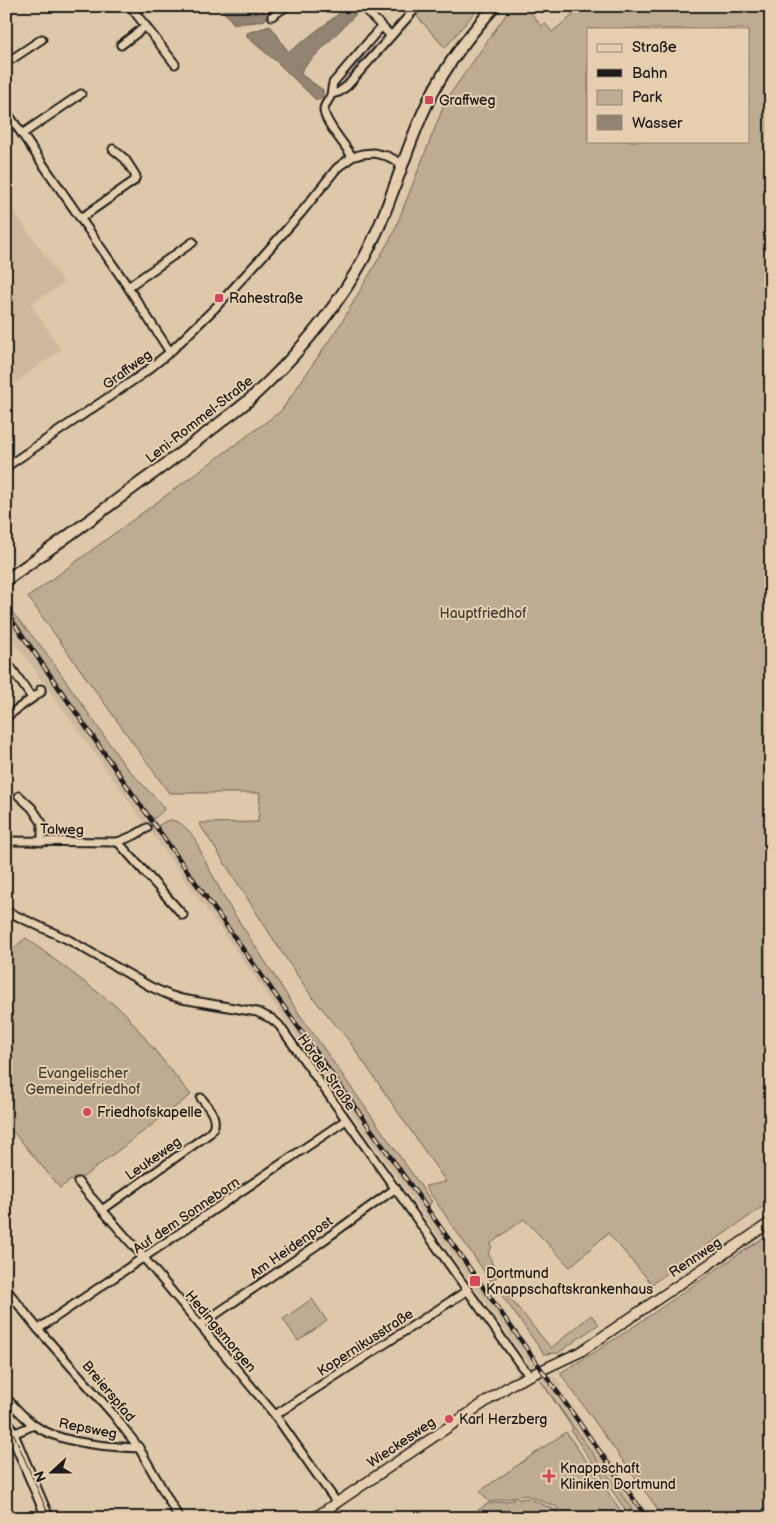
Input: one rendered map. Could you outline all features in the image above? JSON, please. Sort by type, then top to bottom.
[{"type":"main road","name":"Leni-Rommel-Straße","points":[[6,580],[179,454],[248,401],[310,338],[332,311],[376,236],[422,115],[439,81],[463,45],[496,6]]},
{"type":"main road","points":[[6,1419],[48,1518]]},
{"type":"street","points":[[130,6],[175,64]]},
{"type":"street","points":[[272,16],[287,6]]},
{"type":"street","points":[[362,6],[391,36]]},
{"type":"street","points":[[403,164],[387,156],[374,153],[352,157],[326,118],[325,106],[332,94],[347,86],[415,9]]},
{"type":"street","points":[[121,45],[146,26]]},
{"type":"street","points":[[332,94],[333,83],[381,27]]},
{"type":"street","points":[[6,63],[42,39]]},
{"type":"street","points":[[22,134],[81,94]]},
{"type":"street","points":[[6,111],[128,287],[170,352]]},
{"type":"street","points":[[81,218],[134,181],[136,176],[125,159],[113,149]]},
{"type":"street","name":"Graffweg","points":[[6,467],[144,374],[170,352],[216,307],[268,251],[337,168],[352,157]]},
{"type":"street","points":[[128,287],[194,242]]},
{"type":"street","points":[[6,664],[12,669],[32,698]]},
{"type":"street","points":[[6,717],[41,692],[41,689]]},
{"type":"street","points":[[19,796],[32,808],[42,823],[42,842]]},
{"type":"street","name":"Talweg","points":[[6,841],[118,842],[136,835],[147,828]]},
{"type":"street","points":[[118,842],[184,915]]},
{"type":"street","name":"Hörder Straße","points":[[6,911],[69,940],[151,987],[169,995],[257,1012],[272,1018],[279,1025],[396,1188],[522,1367],[530,1375]]},
{"type":"street","name":"Leukeweg","points":[[102,1210],[214,1129],[215,1118],[201,1098]]},
{"type":"street","name":"Auf dem Sonneborn","points":[[38,1329],[346,1120]]},
{"type":"street","name":"Hedingsmorgen","points":[[78,1182],[275,1415],[337,1503]]},
{"type":"street","name":"Am Heidenpost","points":[[200,1325],[396,1188]]},
{"type":"street","name":"Rennweg","points":[[530,1375],[580,1352],[771,1222]]},
{"type":"street","name":"Breierspfad","points":[[6,1289],[38,1329],[101,1400],[139,1448],[179,1518]]},
{"type":"street","name":"Kopernikusstraße","points":[[275,1415],[468,1290]]},
{"type":"street","name":"Wieckesweg","points":[[314,1518],[495,1395],[530,1375]]},
{"type":"street","name":"Repsweg","points":[[6,1398],[34,1426],[52,1434],[104,1446],[139,1448]]},
{"type":"street","points":[[13,1434],[34,1426]]},
{"type":"shaded area","points":[[6,200],[64,283],[31,304],[61,350],[6,389]]},
{"type":"shaded area","points":[[6,608],[515,1330],[552,1379],[555,1377],[562,1386],[559,1389],[651,1518],[638,1518],[252,973],[6,630]]},
{"type":"green space","points":[[408,6],[480,6],[445,48]]},
{"type":"green space","name":"Hauptfriedhof","points":[[512,6],[526,6],[541,26],[545,23],[552,32],[584,6],[771,6],[771,1201],[652,1284],[608,1233],[570,1267],[524,1219],[490,1244],[492,1248],[488,1252],[497,1277],[491,1281],[425,1186],[446,1182],[347,1038],[312,997],[199,823],[258,822],[260,793],[169,793],[28,597],[281,411],[343,320],[393,234],[446,100]]},
{"type":"green space","points":[[368,47],[379,47],[373,54],[370,52],[350,78],[348,73],[346,75],[345,73],[351,66],[354,68],[364,56],[362,54]]},
{"type":"green space","points":[[6,605],[45,651],[125,766],[162,805],[164,810],[155,818],[152,818],[6,608]]},
{"type":"green space","points":[[171,820],[180,823],[195,839],[229,906],[298,1012],[432,1202],[429,1208],[158,826]]},
{"type":"green space","name":"Evangelischer Gemeindefriedhof","points":[[26,938],[124,1012],[191,1095],[78,1181],[74,1183],[71,1180],[60,1188],[6,1123],[6,954]]},
{"type":"green space","points":[[771,1233],[771,1518],[664,1518],[560,1373],[614,1340]]},
{"type":"green space","points":[[500,1286],[551,1348],[591,1315],[599,1324],[558,1353],[544,1354],[498,1290]]},
{"type":"green space","points":[[312,1299],[327,1321],[298,1341],[283,1319]]},
{"type":"green space","points":[[539,1378],[638,1518],[631,1518],[577,1440],[571,1430],[573,1429]]},
{"type":"green space","name":"Knappschaft Kliniken Dortmund","points":[[566,1432],[626,1518],[560,1518],[557,1507],[526,1495],[489,1502],[480,1491]]},
{"type":"green space","points":[[527,1498],[556,1510],[558,1518],[467,1518],[487,1504]]},
{"type":"water","points":[[219,6],[261,6],[267,15],[265,20],[234,24]]},
{"type":"water","points":[[349,6],[355,8],[357,13],[301,72],[302,75],[323,90],[323,97],[319,100],[315,99],[278,63],[247,37],[247,33],[270,26],[289,52]]},
{"type":"tram line","points":[[6,1416],[50,1518]]},
{"type":"railway","points":[[6,612],[122,779],[647,1518]]},
{"type":"place","name":"Graffweg","points":[[429,100]]},
{"type":"place","name":"Rahestraße","points":[[219,298]]},
{"type":"place","name":"Friedhofskapelle","points":[[87,1112]]},
{"type":"place","name":"Dortmund Knappschaftskrankenhaus","points":[[475,1281]]},
{"type":"place","name":"Karl Herzberg","points":[[449,1419]]},
{"type":"place","name":"Knappschaft Kliniken Dortmund","points":[[549,1476]]}]
